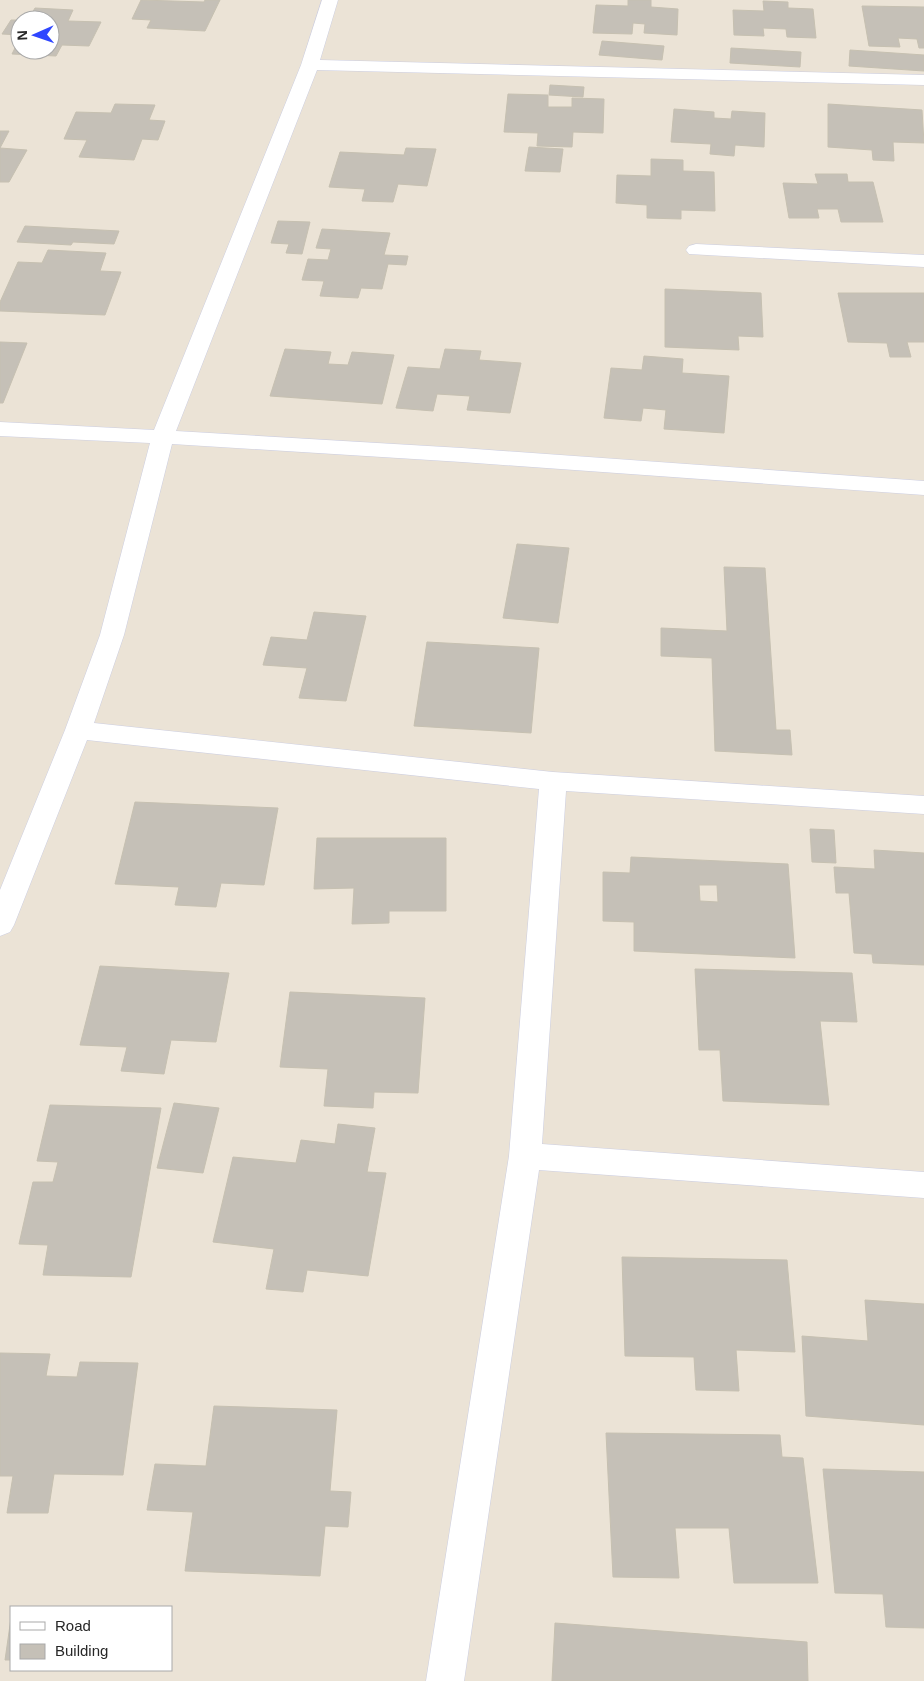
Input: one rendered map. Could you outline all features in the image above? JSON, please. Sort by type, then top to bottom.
[{"type":"street","points":[[0,925],[78,730],[112,635],[163,436],[310,64],[330,0]]},
{"type":"street","points":[[310,64],[924,80]]},
{"type":"street","points":[[696,250],[924,261]]},
{"type":"street","points":[[0,429],[163,436],[454,454],[924,488]]},
{"type":"street","points":[[78,730],[553,781],[924,805]]},
{"type":"street","points":[[445,1681],[525,1156],[553,781]]},
{"type":"street","points":[[525,1156],[924,1186]]},
{"type":"building","points":[[141,0],[204,2],[205,0],[220,0],[205,31],[147,28],[151,20],[132,19]]},
{"type":"building","points":[[628,0],[651,0],[651,7],[678,9],[677,35],[644,33],[645,24],[633,23],[632,34],[593,33],[596,5],[628,6]]},
{"type":"building","points":[[763,1],[788,2],[788,8],[813,9],[816,38],[787,37],[786,29],[763,28],[764,36],[734,35],[733,10],[764,11]]},
{"type":"building","points":[[862,6],[924,7],[924,48],[919,48],[917,39],[898,38],[900,47],[869,46]]},
{"type":"building","points":[[35,8],[73,10],[68,21],[101,22],[89,46],[62,45],[60,49],[60,10],[34,10]]},
{"type":"building","points":[[10,22],[10,34],[2,34]]},
{"type":"building","points":[[602,41],[664,46],[662,60],[599,55]]},
{"type":"building","points":[[731,48],[801,52],[800,67],[730,63]]},
{"type":"building","points":[[850,50],[924,55],[924,71],[849,66]]},
{"type":"building","points":[[550,85],[584,87],[583,97],[549,95]]},
{"type":"building","points":[[508,94],[548,95],[548,107],[572,107],[572,98],[604,99],[603,133],[573,132],[572,147],[537,146],[538,133],[504,132]]},
{"type":"building","points":[[115,104],[155,105],[149,120],[165,121],[158,140],[142,139],[134,160],[79,157],[87,140],[64,139],[76,112],[111,113]]},
{"type":"building","points":[[828,104],[922,110],[924,143],[893,142],[894,161],[873,160],[872,150],[828,147]]},
{"type":"building","points":[[674,109],[714,112],[714,118],[731,119],[732,111],[765,113],[764,147],[735,145],[734,156],[710,154],[711,144],[671,142]]},
{"type":"building","points":[[0,131],[9,131],[0,148]]},
{"type":"building","points":[[529,147],[563,149],[560,172],[525,171]]},
{"type":"building","points":[[0,148],[27,150],[9,182],[0,182]]},
{"type":"building","points":[[406,148],[436,149],[427,186],[398,184],[393,202],[362,201],[365,189],[329,187],[340,152],[404,155]]},
{"type":"building","points":[[651,159],[683,160],[683,171],[714,172],[715,211],[681,210],[681,219],[647,218],[647,205],[616,203],[617,175],[651,176]]},
{"type":"building","points":[[815,174],[847,174],[848,182],[873,182],[883,222],[841,222],[838,209],[817,209],[819,218],[789,218],[783,183],[818,184]]},
{"type":"building","points":[[278,221],[310,222],[302,254],[286,253],[289,244],[271,243]]},
{"type":"building","points":[[25,226],[119,231],[114,244],[73,242],[71,245],[17,242]]},
{"type":"building","points":[[322,229],[390,233],[384,255],[408,256],[406,265],[388,264],[382,289],[361,288],[358,298],[320,296],[324,281],[302,280],[308,259],[328,260],[331,249],[316,248]]},
{"type":"building","points":[[48,250],[106,253],[100,271],[121,272],[105,315],[0,311],[0,302],[18,262],[42,263]]},
{"type":"building","points":[[665,289],[761,293],[763,337],[738,336],[739,350],[665,347]]},
{"type":"building","points":[[838,293],[924,293],[924,342],[907,342],[911,357],[890,357],[887,343],[848,342]]},
{"type":"building","points":[[0,342],[27,343],[3,403],[0,403]]},
{"type":"building","points":[[285,349],[331,352],[328,364],[348,365],[352,352],[394,355],[382,404],[270,396]]},
{"type":"building","points":[[445,349],[481,351],[479,360],[521,363],[510,413],[467,410],[470,396],[437,394],[433,411],[396,408],[408,367],[440,369]]},
{"type":"building","points":[[644,356],[683,359],[682,373],[729,376],[724,433],[664,429],[666,410],[643,408],[641,421],[604,418],[611,368],[642,370]]},
{"type":"building","points":[[517,544],[569,548],[558,623],[503,618]]},
{"type":"building","points":[[724,567],[765,568],[776,730],[790,730],[792,755],[715,751],[712,658],[661,656],[661,628],[727,631]]},
{"type":"building","points":[[314,612],[366,616],[346,701],[299,698],[307,668],[263,665],[271,637],[307,640]]},
{"type":"building","points":[[427,642],[539,648],[531,733],[414,726]]},
{"type":"building","points":[[135,802],[278,808],[264,885],[221,883],[216,907],[175,905],[179,887],[115,884]]},
{"type":"building","points":[[810,829],[834,830],[836,863],[812,862]]},
{"type":"building","points":[[317,838],[446,838],[446,911],[389,911],[389,923],[352,924],[354,888],[314,889]]},
{"type":"building","points":[[874,850],[924,853],[924,965],[873,963],[872,954],[854,953],[849,893],[836,893],[834,867],[875,869]]},
{"type":"building","points":[[631,857],[788,864],[795,958],[634,951],[634,922],[603,921],[603,872],[630,873]],"holes":[[[699,885],[717,885],[718,902],[700,901]]]},
{"type":"building","points":[[100,966],[229,973],[216,1042],[171,1040],[164,1074],[121,1071],[127,1047],[80,1045]]},
{"type":"building","points":[[695,969],[852,973],[857,1022],[820,1021],[829,1105],[723,1101],[720,1050],[699,1050]]},
{"type":"building","points":[[290,992],[425,998],[418,1093],[374,1092],[373,1108],[324,1106],[328,1069],[280,1067]]},
{"type":"building","points":[[174,1103],[219,1108],[203,1173],[157,1168]]},
{"type":"building","points":[[50,1105],[161,1108],[131,1277],[43,1275],[48,1245],[19,1244],[33,1182],[53,1182],[58,1162],[37,1161]]},
{"type":"building","points":[[338,1124],[375,1128],[367,1172],[386,1173],[368,1276],[307,1270],[303,1292],[266,1289],[274,1249],[213,1242],[233,1157],[296,1163],[301,1140],[335,1144]]},
{"type":"building","points":[[622,1257],[787,1260],[795,1352],[736,1350],[739,1391],[696,1390],[694,1357],[625,1356]]},
{"type":"building","points":[[865,1300],[924,1304],[924,1425],[806,1416],[802,1336],[868,1341]]},
{"type":"building","points":[[0,1353],[50,1354],[46,1376],[77,1377],[80,1362],[138,1363],[123,1475],[54,1474],[48,1513],[7,1513],[13,1476],[0,1476]]},
{"type":"building","points":[[214,1406],[337,1410],[330,1491],[351,1492],[348,1527],[325,1526],[320,1576],[185,1571],[193,1512],[147,1510],[155,1464],[206,1466]]},
{"type":"building","points":[[606,1433],[780,1435],[782,1457],[803,1458],[818,1583],[734,1583],[729,1528],[675,1528],[679,1578],[613,1577]]},
{"type":"building","points":[[823,1469],[924,1472],[924,1628],[886,1627],[883,1594],[835,1593]]},
{"type":"building","points":[[555,1623],[807,1642],[808,1681],[552,1681]]},
{"type":"building","points":[[10,1625],[10,1660],[5,1660]]}]
